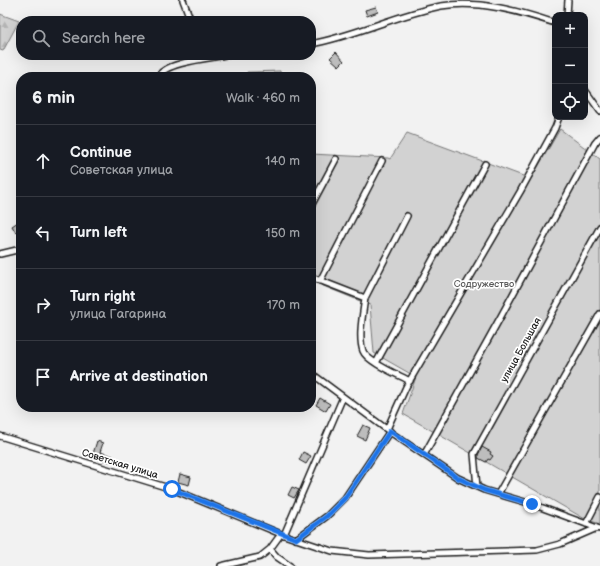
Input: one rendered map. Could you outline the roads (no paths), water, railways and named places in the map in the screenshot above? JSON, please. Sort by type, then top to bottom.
[{"type":"street","points":[[183,0],[189,16]]},
{"type":"street","points":[[567,12],[568,0]]},
{"type":"street","points":[[316,43],[330,40],[406,15],[441,6],[466,4],[495,6],[526,13],[552,22]]},
{"type":"street","points":[[163,72],[171,66],[192,60]]},
{"type":"street","points":[[588,94],[600,111]]},
{"type":"street","points":[[296,539],[327,516],[345,498],[388,430],[410,381],[520,192],[558,120]]},
{"type":"street","points":[[424,455],[595,143],[600,137]]},
{"type":"street","points":[[316,197],[336,159]]},
{"type":"street","points":[[320,281],[382,161]]},
{"type":"street","points":[[376,363],[485,164]]},
{"type":"street","points":[[407,216],[365,298],[362,341],[363,352],[369,359],[410,381]]},
{"type":"street","name":"улица Большая","points":[[476,487],[474,454],[600,227]]},
{"type":"street","points":[[1,252],[16,250]]},
{"type":"street","points":[[316,279],[365,298]]},
{"type":"street","points":[[498,494],[600,314]]},
{"type":"street","points":[[316,377],[388,430],[458,478],[476,487],[532,504],[598,528]]},
{"type":"street","points":[[221,566],[260,557],[283,535],[343,397]]},
{"type":"street","name":"Советская улица","points":[[0,436],[172,489],[283,535],[332,551],[369,555],[537,550],[560,544],[598,528]]},
{"type":"street","points":[[586,524],[600,498]]},
{"type":"street","points":[[270,549],[277,557],[290,566]]},
{"type":"park label","name":"Содружество","points":[[484,284]]}]
